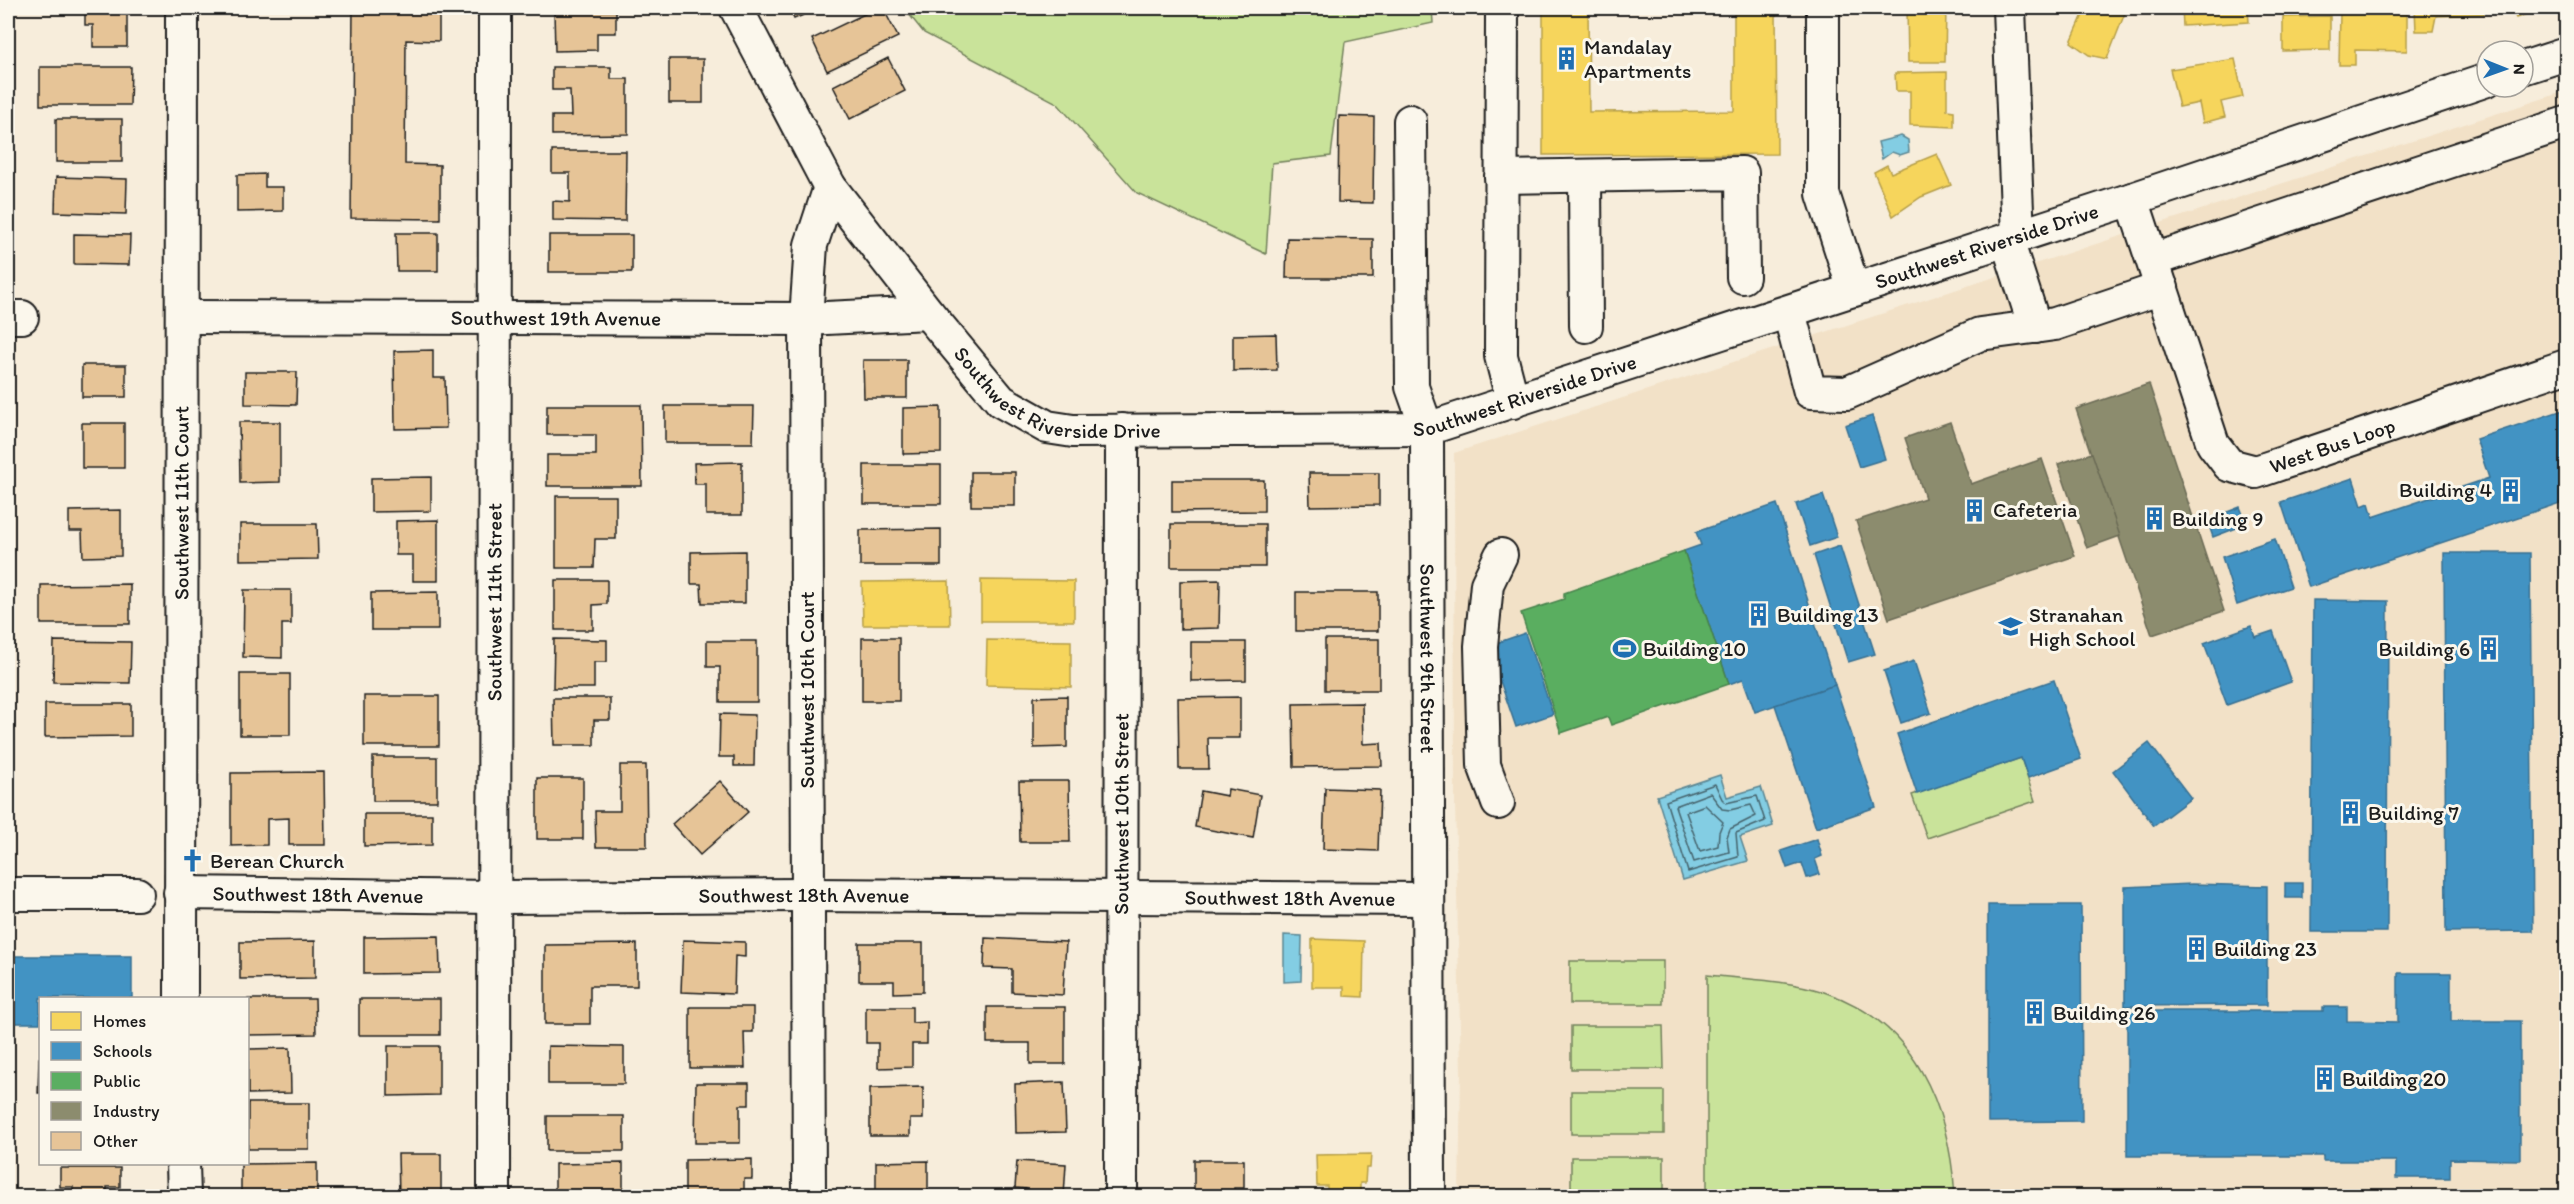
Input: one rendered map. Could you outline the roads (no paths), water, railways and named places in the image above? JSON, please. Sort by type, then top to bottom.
[{"type":"street","name":"Southwest 11th Court","points":[[181,997],[182,8]]},
{"type":"street","name":"Southwest 11th Street","points":[[494,1197],[495,8]]},
{"type":"street","name":"Southwest Riverside Drive","points":[[736,8],[830,187],[928,313],[1001,401],[1047,427],[1073,431],[1427,429],[2132,200],[2475,84]]},
{"type":"street","points":[[1502,8],[1501,356],[1513,402]]},
{"type":"street","points":[[1823,8],[1823,194],[1854,290]]},
{"type":"street","points":[[2009,8],[2012,238],[2036,327]]},
{"type":"street","points":[[2535,65],[2565,59]]},
{"type":"street","name":"Southwest 9th Street","points":[[1410,121],[1412,387],[1427,429],[1429,1197]]},
{"type":"street","points":[[1789,312],[1810,393],[1847,393],[1980,334],[2055,324],[2157,274],[2566,123]]},
{"type":"street","points":[[1501,177],[1742,173],[1743,277]]},
{"type":"street","points":[[1585,176],[1586,326]]},
{"type":"street","name":"Southwest 10th Court","points":[[809,1197],[806,319],[811,245],[830,187]]},
{"type":"street","name":"West Bus Loop","points":[[2132,200],[2213,444],[2229,465],[2256,472],[2566,366]]},
{"type":"street","name":"Southwest 19th Avenue","points":[[182,317],[806,319],[928,313]]},
{"type":"street","name":"Southwest 10th Street","points":[[1121,1197],[1122,430]]},
{"type":"street","points":[[1498,803],[1484,765],[1481,646],[1487,584],[1501,555]]},
{"type":"street","name":"Southwest 18th Avenue","points":[[180,893],[493,897],[1428,899]]},
{"type":"street","points":[[8,894],[137,894]]},
{"type":"street","points":[[183,1165],[184,1197]]},
{"type":"water","points":[[1901,136],[1908,140],[1909,152],[1900,155],[1892,152],[1882,159],[1878,142]]},
{"type":"water","points":[[1720,775],[1727,797],[1761,787],[1773,826],[1740,837],[1748,861],[1683,880],[1657,796]]},
{"type":"water","points":[[1284,935],[1302,936],[1301,981],[1284,982]]},
{"type":"place","name":"Mandalay Apartments","points":[[1566,59]]},
{"type":"place","name":"Building 4","points":[[2510,490]]},
{"type":"place","name":"Cafeteria","points":[[1975,510]]},
{"type":"place","name":"Building 9","points":[[2154,519]]},
{"type":"place","name":"Building 13","points":[[1759,615]]},
{"type":"place","name":"Stranahan High School","points":[[2011,627]]},
{"type":"place","name":"Building 10","points":[[1625,649]]},
{"type":"place","name":"Building 6","points":[[2488,649]]},
{"type":"place","name":"Building 7","points":[[2350,813]]},
{"type":"place","name":"Berean Church","points":[[192,861]]},
{"type":"place","name":"Building 23","points":[[2196,949]]},
{"type":"place","name":"Building 26","points":[[2035,1013]]},
{"type":"place","name":"Building 20","points":[[2324,1079]]}]
